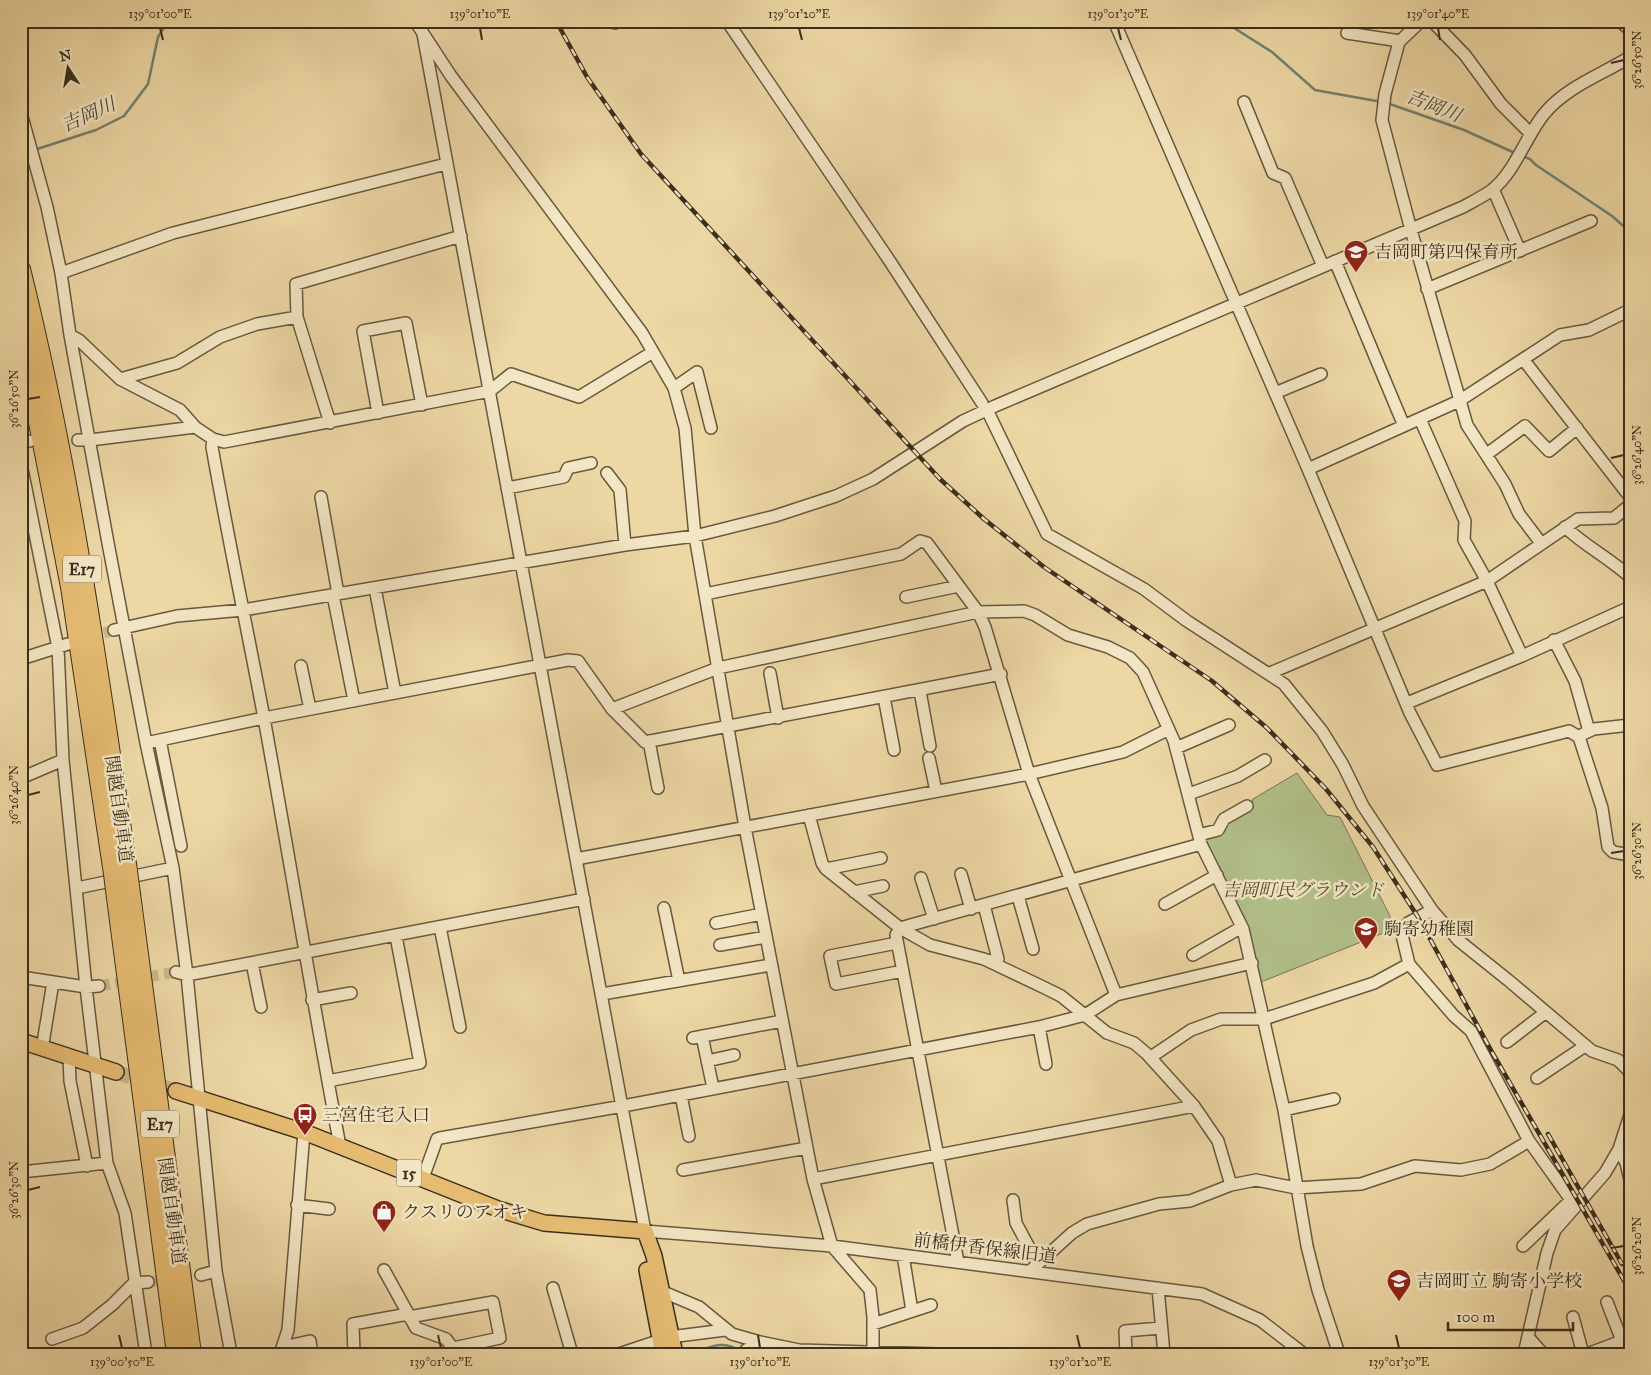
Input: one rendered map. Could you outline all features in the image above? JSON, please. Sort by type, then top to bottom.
[{"type":"highway","name":"関越自動車道","points":[[21,269],[56,428],[85,584],[176,1354]]},
{"type":"highway","name":"関越自動車道","points":[[21,336],[70,587],[120,873]]},
{"type":"highway","name":"関越自動車道","points":[[123,896],[192,1354]]},
{"type":"main road","points":[[21,1041],[116,1072]]},
{"type":"main road","name":"15","points":[[176,1091],[198,1096],[304,1132],[498,1209],[544,1223],[645,1231]]},
{"type":"main road","points":[[645,1231],[654,1256],[668,1347]]},
{"type":"main road","points":[[645,1231],[645,1259],[668,1347]]},
{"type":"street","points":[[415,21],[572,241],[642,333],[674,388],[685,428],[695,536],[730,727],[745,827],[813,1179],[832,1246],[870,1290],[873,1351]]},
{"type":"street","points":[[727,21],[889,260],[982,403]]},
{"type":"street","points":[[1114,21],[1308,469],[1375,630],[1437,765],[1569,731],[1584,734],[1594,729],[1630,726]]},
{"type":"street","points":[[1421,21],[1400,41],[1385,94],[1382,120],[1411,230],[1467,425],[1505,484],[1519,514],[1541,543]]},
{"type":"street","points":[[1432,21],[1466,55],[1528,138]]},
{"type":"street","points":[[1620,21],[1630,30]]},
{"type":"street","points":[[1347,33],[1400,41]]},
{"type":"street","points":[[423,34],[645,1231]]},
{"type":"street","points":[[119,628],[177,616],[242,610],[625,545],[695,536],[776,516],[836,496],[873,479],[963,421],[1235,302],[1463,207],[1493,189],[1513,163],[1544,113],[1574,88],[1630,57]]},
{"type":"street","points":[[1244,102],[1273,173],[1285,178],[1324,266]]},
{"type":"street","points":[[21,113],[47,208],[61,273],[84,440],[119,628],[174,868],[181,974],[198,1096],[216,1271],[231,1354]]},
{"type":"street","points":[[61,273],[173,233],[446,164]]},
{"type":"street","points":[[1493,189],[1520,251]]},
{"type":"street","points":[[1428,289],[1591,221]]},
{"type":"street","points":[[330,422],[297,318],[296,284],[461,236]]},
{"type":"street","points":[[1335,261],[1404,426]]},
{"type":"street","points":[[1308,469],[1459,401],[1560,335],[1588,330],[1630,310]]},
{"type":"street","points":[[120,379],[177,363],[220,337],[257,324],[297,318]]},
{"type":"street","points":[[378,413],[364,330],[406,323],[422,405]]},
{"type":"street","points":[[70,335],[79,340],[120,379],[180,410],[194,427],[213,439],[224,442],[490,391],[511,374],[579,397],[653,352]]},
{"type":"street","points":[[1523,359],[1630,497]]},
{"type":"street","points":[[674,388],[697,372],[711,428]]},
{"type":"street","points":[[1275,393],[1321,374]]},
{"type":"street","points":[[990,416],[1047,534],[1144,590],[1187,621],[1270,673],[1284,684],[1322,730],[1343,765],[1363,806],[1432,910],[1458,940],[1585,1046],[1592,1051],[1618,1060],[1630,1072]]},
{"type":"street","points":[[1420,419],[1465,521],[1464,540],[1487,581],[1522,656]]},
{"type":"street","points":[[1487,454],[1525,426],[1549,451],[1577,428]]},
{"type":"street","points":[[84,440],[194,427]]},
{"type":"street","points":[[213,439],[214,456],[264,718],[312,1000],[340,1146]]},
{"type":"street","points":[[507,488],[564,477],[568,468],[591,463]]},
{"type":"street","points":[[21,464],[63,646],[63,760],[86,987],[107,1163],[125,1212],[146,1354]]},
{"type":"street","points":[[607,473],[620,490],[625,545]]},
{"type":"street","points":[[321,497],[354,701]]},
{"type":"street","points":[[1270,673],[1487,581],[1578,519],[1614,518],[1630,505]]},
{"type":"street","points":[[1564,527],[1584,545],[1594,549],[1630,577]]},
{"type":"street","points":[[705,594],[902,554],[920,541],[927,543],[978,612],[986,627],[1029,774],[1116,995]]},
{"type":"street","points":[[906,597],[959,586]]},
{"type":"street","points":[[375,588],[395,693]]},
{"type":"street","points":[[1407,703],[1522,656],[1630,607]]},
{"type":"street","points":[[612,709],[718,668],[978,612],[1024,611],[1035,615],[1068,635],[1108,647],[1130,658],[1143,672],[1176,748],[1200,840],[1242,927],[1252,963],[1284,1110],[1296,1188],[1318,1290],[1339,1354]]},
{"type":"street","points":[[1554,640],[1575,682],[1584,734],[1602,808],[1608,847],[1613,852],[1630,855]]},
{"type":"street","points":[[21,659],[63,646]]},
{"type":"street","points":[[146,743],[264,718],[568,660],[578,661],[612,709],[646,742],[1001,674]]},
{"type":"street","points":[[301,666],[310,709]]},
{"type":"street","points":[[770,673],[778,718]]},
{"type":"street","points":[[920,690],[930,746]]},
{"type":"street","points":[[884,697],[894,750]]},
{"type":"street","points":[[1176,748],[1229,725]]},
{"type":"street","points":[[576,858],[1029,774],[1123,752],[1167,730]]},
{"type":"street","points":[[160,740],[181,846]]},
{"type":"street","points":[[649,741],[658,788]]},
{"type":"street","points":[[929,758],[936,791]]},
{"type":"street","points":[[21,778],[63,760]]},
{"type":"street","points":[[1189,794],[1238,776],[1265,760]]},
{"type":"street","points":[[958,1262],[897,943],[896,935],[900,928],[1072,881],[1200,840],[1218,830],[1224,818],[1247,806]]},
{"type":"street","points":[[808,815],[822,863],[826,869],[900,928],[930,945],[989,961],[1061,996],[1107,1034],[1134,1043],[1150,1057],[1194,1106],[1218,1141],[1231,1185]]},
{"type":"street","points":[[826,869],[881,858]]},
{"type":"street","points":[[77,888],[174,868]]},
{"type":"street","points":[[961,874],[970,909]]},
{"type":"street","points":[[1165,904],[1217,875]]},
{"type":"street","points":[[921,878],[934,919]]},
{"type":"street","points":[[854,892],[883,886]]},
{"type":"street","points":[[1018,896],[1033,949]]},
{"type":"street","points":[[181,974],[252,963],[584,899]]},
{"type":"street","points":[[984,905],[998,959],[989,961]]},
{"type":"street","points":[[664,908],[679,981]]},
{"type":"street","points":[[1432,910],[1408,924],[1401,931],[1409,964],[1454,1016],[1471,1031],[1529,1141],[1571,1200],[1551,1226],[1547,1253],[1524,1354]]},
{"type":"street","points":[[716,923],[762,914]]},
{"type":"street","points":[[440,927],[460,1027]]},
{"type":"street","points":[[1194,955],[1242,927]]},
{"type":"street","points":[[328,1081],[420,1064],[396,936]]},
{"type":"street","points":[[720,945],[766,937]]},
{"type":"street","points":[[897,943],[830,956],[836,984],[903,971]]},
{"type":"street","points":[[252,963],[261,1007]]},
{"type":"street","points":[[423,1178],[437,1139],[440,1138],[623,1106],[1040,1027],[1085,1015],[1116,995],[1252,963]]},
{"type":"street","points":[[1150,1057],[1192,1030],[1221,1020],[1264,1019],[1374,983],[1409,964]]},
{"type":"street","points":[[602,994],[771,965]]},
{"type":"street","points":[[21,977],[86,987],[99,986]]},
{"type":"street","points":[[42,1049],[53,982]]},
{"type":"street","points":[[312,1000],[351,993]]},
{"type":"street","points":[[1507,1042],[1546,1012]]},
{"type":"street","points":[[713,1088],[707,1060],[698,1037],[782,1021]]},
{"type":"street","points":[[1040,1027],[1046,1064]]},
{"type":"street","points":[[1537,1078],[1585,1046]]},
{"type":"street","points":[[707,1060],[734,1055]]},
{"type":"street","points":[[70,1058],[70,1081],[87,1166]]},
{"type":"street","points":[[681,1095],[689,1136]]},
{"type":"street","points":[[1284,1110],[1334,1099]]},
{"type":"street","points":[[813,1179],[938,1153],[1194,1106]]},
{"type":"street","points":[[1523,1246],[1551,1226],[1605,1173],[1618,1149],[1630,1115]]},
{"type":"street","points":[[282,1350],[288,1330],[304,1132]]},
{"type":"street","points":[[1013,1200],[1016,1223],[1034,1267],[1072,1233],[1087,1224],[1159,1204],[1190,1201],[1231,1185],[1256,1180],[1296,1188],[1361,1184],[1415,1166],[1461,1170],[1490,1164],[1529,1141]]},
{"type":"street","points":[[683,1170],[807,1148]]},
{"type":"street","points":[[1618,1149],[1626,1163],[1630,1180]]},
{"type":"street","points":[[21,1172],[107,1163]]},
{"type":"street","points":[[297,1205],[329,1209]]},
{"type":"street","name":"前橋伊香保線旧道","points":[[645,1231],[832,1246],[958,1262],[1034,1267],[1202,1294],[1260,1320],[1304,1354]]},
{"type":"street","points":[[903,1255],[912,1311]]},
{"type":"street","points":[[354,1354],[353,1324],[409,1315],[493,1302],[500,1338],[455,1351],[446,1339],[416,1328],[409,1315],[384,1270]]},
{"type":"street","points":[[201,1275],[216,1271]]},
{"type":"street","points":[[52,1339],[84,1328],[112,1305],[134,1283],[148,1282]]},
{"type":"street","points":[[553,1288],[572,1354]]},
{"type":"street","points":[[1158,1288],[1164,1354]]},
{"type":"street","points":[[661,1292],[699,1307],[725,1330],[760,1342],[800,1350],[937,1354]]},
{"type":"street","points":[[1573,1317],[1585,1354],[1626,1340],[1607,1302]]},
{"type":"street","points":[[873,1324],[931,1305]]},
{"type":"street","points":[[1126,1354],[1125,1331],[1161,1328]]},
{"type":"street","points":[[619,1354],[668,1347],[725,1330]]},
{"type":"street","points":[[1528,1337],[1542,1354]]},
{"type":"street","points":[[282,1350],[310,1341],[312,1354]]},
{"type":"street","points":[[743,1354],[746,1350],[760,1342]]},
{"type":"green space","name":"吉岡町民グラウンド","points":[[1297,773],[1327,815],[1340,817],[1396,928],[1261,982],[1248,930],[1222,872],[1204,839],[1226,820],[1250,808],[1253,799]]},
{"type":"waterway","name":"吉岡川","points":[[34,150],[96,130],[124,116],[148,84],[158,37],[168,21]]},
{"type":"waterway","name":"吉岡川","points":[[1223,21],[1272,52],[1315,90],[1382,102]]},
{"type":"waterway","name":"吉岡川","points":[[1387,103],[1464,130],[1517,154]]},
{"type":"waterway","name":"吉岡川","points":[[21,154],[29,152]]},
{"type":"waterway","name":"吉岡川","points":[[1522,156],[1530,159],[1536,165],[1612,216],[1630,232]]},
{"type":"waterway","points":[[689,1354],[722,1345],[735,1348],[741,1352]]},
{"type":"tunnel","points":[[88,638],[114,630]]},
{"type":"tunnel","points":[[99,986],[176,972]]},
{"type":"tunnel","points":[[116,1072],[176,1091]]},
{"type":"tunnel","points":[[148,1282],[201,1275]]},
{"type":"railway","points":[[556,21],[587,77],[641,154],[940,479],[984,519],[1044,567],[1212,681],[1267,728],[1326,789],[1373,847],[1418,917],[1492,1052],[1630,1291]]},
{"type":"railway","points":[[1548,1134],[1622,1264]]},
{"type":"place","name":"吉岡町第四保育所","points":[[1356,273]]},
{"type":"place","name":"駒寄幼稚園","points":[[1366,950]]},
{"type":"place","name":"三宮住宅入口","points":[[305,1136]]},
{"type":"place","name":"クスリのアオキ","points":[[384,1233]]},
{"type":"place","name":"吉岡町立 駒寄小学校","points":[[1399,1302]]}]
